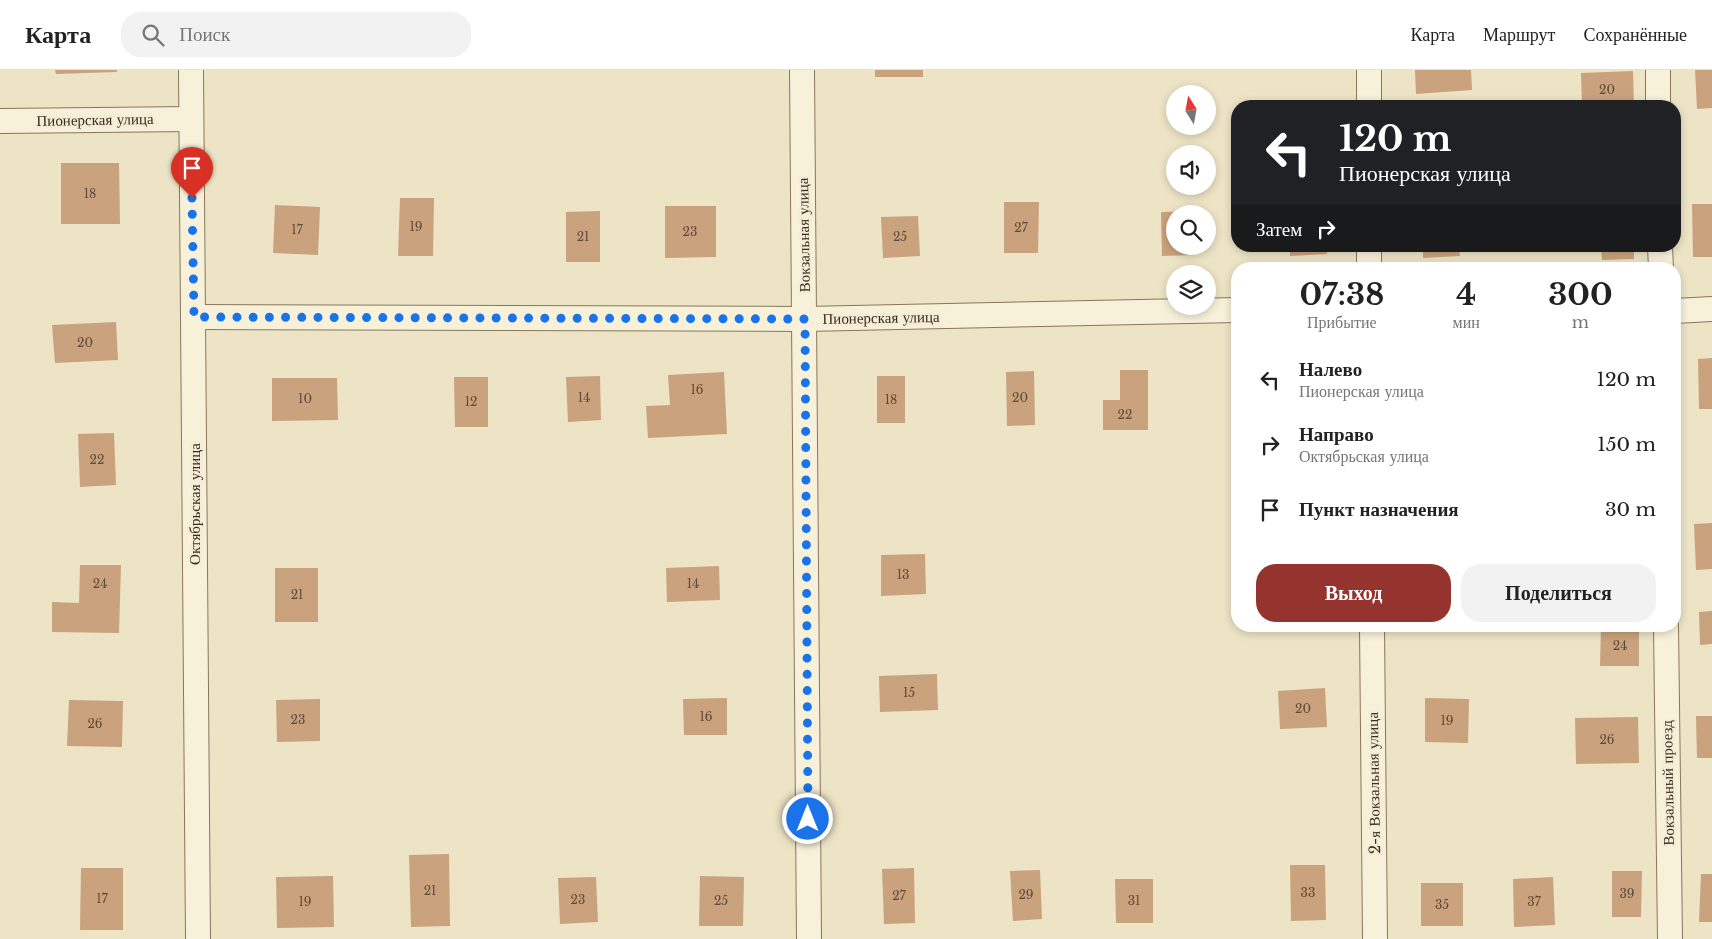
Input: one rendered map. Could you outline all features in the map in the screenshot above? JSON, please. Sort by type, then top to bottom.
[{"type":"street","name":"Октябрьская улица","points":[[191,70],[198,939]]},
{"type":"street","name":"Вокзальная улица","points":[[802,70],[809,939]]},
{"type":"street","points":[[1369,70],[1369,100]]},
{"type":"street","points":[[1658,70],[1658,100]]},
{"type":"street","name":"Пионерская улица","points":[[0,121],[191,119]]},
{"type":"street","name":"Пионерская улица","points":[[194,317],[805,319],[1231,310]]},
{"type":"street","points":[[1681,311],[1712,310]]},
{"type":"street","name":"2-я Вокзальная улица","points":[[1372,632],[1375,939]]},
{"type":"street","name":"Вокзальный проезд","points":[[1666,632],[1670,939]]},
{"type":"building","points":[[55,70],[117,70],[117,72],[56,74]]},
{"type":"building","points":[[875,70],[923,70],[923,77],[875,77]]},
{"type":"building","points":[[1415,70],[1471,70],[1472,90],[1416,94]]},
{"type":"building","points":[[1695,70],[1712,70],[1712,108],[1697,109]]},
{"type":"building","points":[[1633,71],[1634,100],[1582,100],[1581,73]]},
{"type":"building","points":[[61,163],[119,163],[120,224],[61,224]]},
{"type":"building","points":[[400,198],[434,198],[433,256],[398,256]]},
{"type":"building","points":[[1004,202],[1039,202],[1038,253],[1004,253]]},
{"type":"building","points":[[1692,204],[1712,204],[1712,257],[1693,257]]},
{"type":"building","points":[[275,205],[320,207],[318,255],[273,253]]},
{"type":"building","points":[[665,206],[716,206],[716,257],[665,258]]},
{"type":"building","points":[[600,211],[600,262],[566,262],[566,212]]},
{"type":"building","points":[[1161,212],[1166,212],[1166,255],[1194,255],[1162,256]]},
{"type":"building","points":[[918,216],[920,256],[883,258],[881,217]]},
{"type":"building","points":[[1290,252],[1327,252],[1327,254],[1290,256]]},
{"type":"building","points":[[1423,252],[1460,252],[1460,256],[1423,258]]},
{"type":"building","points":[[1601,252],[1634,252],[1634,259],[1602,260]]},
{"type":"building","points":[[116,322],[118,360],[55,363],[52,325]]},
{"type":"building","points":[[1712,358],[1712,409],[1699,409],[1698,359]]},
{"type":"building","points":[[1120,370],[1148,370],[1148,430],[1103,430],[1103,400],[1120,400]]},
{"type":"building","points":[[1034,371],[1035,425],[1007,426],[1006,372]]},
{"type":"building","points":[[724,372],[727,434],[648,438],[646,406],[670,405],[668,375]]},
{"type":"building","points":[[600,376],[601,420],[568,422],[566,377]]},
{"type":"building","points":[[877,376],[905,376],[905,423],[877,423]]},
{"type":"building","points":[[454,377],[488,377],[488,427],[455,427]]},
{"type":"building","points":[[272,378],[337,378],[338,420],[272,421]]},
{"type":"building","points":[[114,433],[116,485],[80,487],[78,434]]},
{"type":"building","points":[[1712,523],[1712,569],[1696,570],[1694,524]]},
{"type":"building","points":[[925,554],[926,594],[881,596],[881,555]]},
{"type":"building","points":[[80,565],[121,565],[119,633],[52,632],[52,602],[79,603]]},
{"type":"building","points":[[719,566],[720,600],[667,602],[666,568]]},
{"type":"building","points":[[275,568],[318,568],[318,622],[275,622]]},
{"type":"building","points":[[1712,611],[1712,644],[1700,645],[1699,612]]},
{"type":"building","points":[[1601,632],[1639,632],[1639,666],[1600,666]]},
{"type":"building","points":[[937,674],[938,710],[880,712],[879,676]]},
{"type":"building","points":[[1325,688],[1327,727],[1280,729],[1278,691]]},
{"type":"building","points":[[727,698],[727,735],[684,735],[683,699]]},
{"type":"building","points":[[1425,698],[1469,699],[1468,743],[1425,742]]},
{"type":"building","points":[[320,699],[320,741],[277,742],[276,700]]},
{"type":"building","points":[[69,700],[123,701],[122,747],[67,746]]},
{"type":"building","points":[[1696,716],[1712,716],[1712,758],[1697,758]]},
{"type":"building","points":[[1638,717],[1639,763],[1576,764],[1575,718]]},
{"type":"building","points":[[449,854],[450,926],[411,927],[409,855]]},
{"type":"building","points":[[1290,865],[1325,865],[1326,920],[1291,921]]},
{"type":"building","points":[[81,868],[123,868],[123,930],[80,930]]},
{"type":"building","points":[[914,868],[915,923],[884,924],[882,869]]},
{"type":"building","points":[[1040,870],[1042,919],[1013,921],[1010,871]]},
{"type":"building","points":[[1612,871],[1642,871],[1641,917],[1612,917]]},
{"type":"building","points":[[1701,874],[1712,874],[1712,922],[1699,922]]},
{"type":"building","points":[[333,876],[334,927],[277,928],[276,877]]},
{"type":"building","points":[[700,876],[744,877],[743,926],[699,926]]},
{"type":"building","points":[[596,877],[598,922],[560,924],[558,878]]},
{"type":"building","points":[[1553,877],[1555,925],[1514,927],[1513,879]]},
{"type":"building","points":[[1115,879],[1153,879],[1153,923],[1116,923]]},
{"type":"building","points":[[1421,883],[1463,883],[1463,926],[1421,926]]},
{"type":"route","points":[[192,198],[194,317],[805,319],[808,819]]}]
